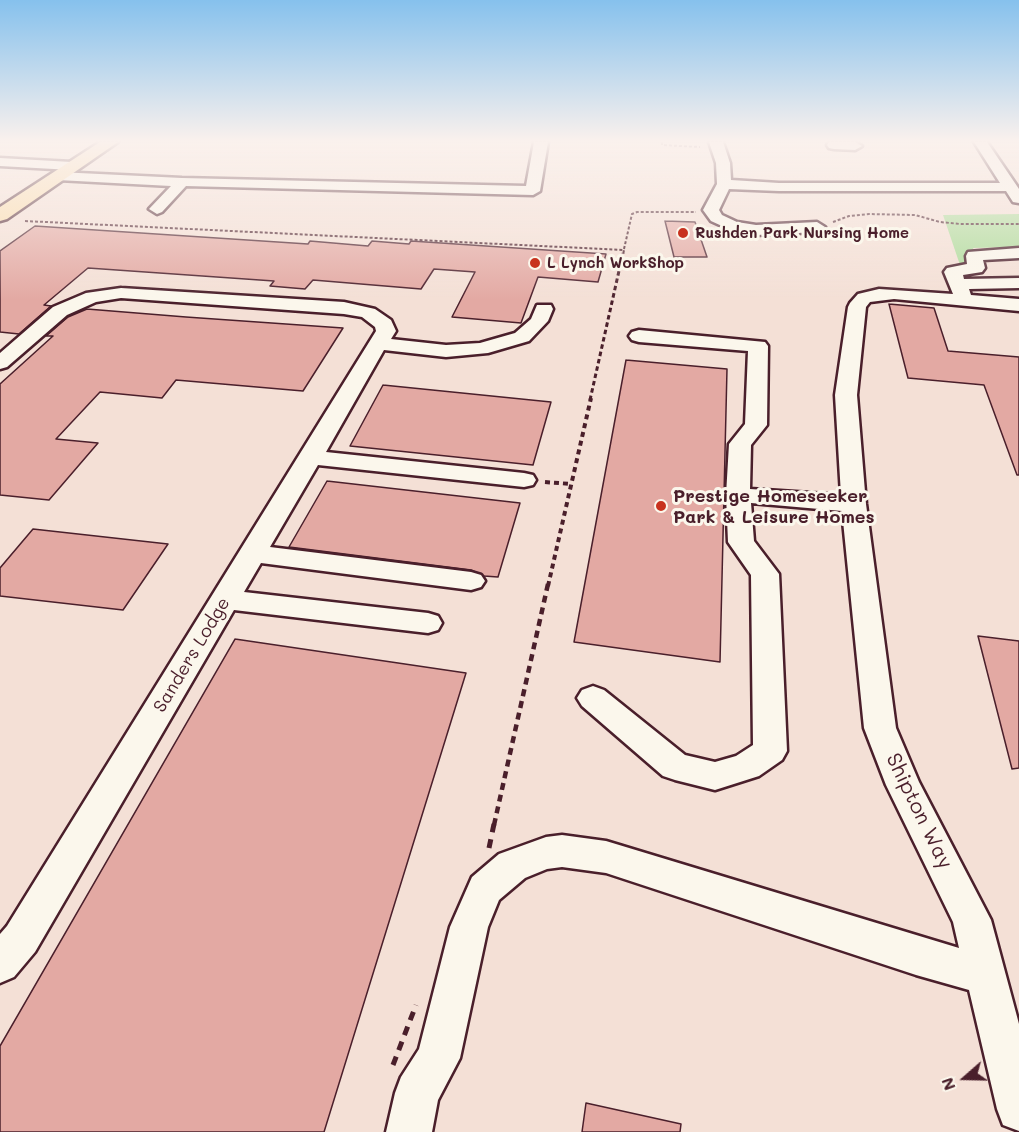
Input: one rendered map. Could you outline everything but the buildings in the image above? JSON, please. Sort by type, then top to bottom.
[{"type":"main road","points":[[7,214],[33,195]]},
{"type":"street","points":[[157,209],[170,195]]},
{"type":"street","points":[[719,195],[712,212],[726,224],[747,230],[784,224],[817,227]]},
{"type":"street","points":[[961,292],[953,272],[976,268],[974,256],[1019,254]]},
{"type":"street","points":[[961,292],[1019,284]]},
{"type":"street","points":[[961,292],[1019,305]]},
{"type":"street","name":"Shipton Way","points":[[961,292],[879,294],[864,298],[860,302],[846,395],[846,422],[879,728],[903,784],[972,920],[1019,1109]]},
{"type":"street","points":[[2,360],[60,311],[92,297],[121,293],[357,310],[368,313],[384,324],[386,331],[380,344],[460,350],[502,344],[522,337],[539,321],[544,309]]},
{"type":"street","points":[[593,698],[675,766],[715,776],[747,766],[770,752],[765,574],[741,542],[738,495],[740,444],[756,425],[758,346],[639,336]]},
{"type":"street","name":"Sanders Lodge","points":[[0,963],[21,939],[380,344]]},
{"type":"street","points":[[310,457],[524,480]]},
{"type":"street","points":[[738,495],[854,504]]},
{"type":"street","points":[[253,553],[471,581]]},
{"type":"street","points":[[225,599],[428,623]]},
{"type":"street","points":[[409,1132],[417,1093],[438,1058],[469,927],[485,889],[504,872],[530,858],[554,852],[584,852],[606,857],[916,956],[985,975]]},
{"type":"path","points":[[485,889],[488,854],[632,214],[638,212],[712,212]]},
{"type":"path","points":[[7,214],[624,250]]},
{"type":"path","points":[[817,227],[817,224],[829,223],[849,216],[869,214],[915,215],[940,222],[960,224],[1019,224]]},
{"type":"path","points":[[389,1075],[419,998]]},
{"type":"green space","points":[[1019,214],[1019,247],[973,248],[979,263],[973,266],[960,265],[943,215]]},
{"type":"place","name":"Rushden Park Nursing Home","points":[[683,233]]},
{"type":"place","name":"L Lynch WorkShop","points":[[535,263]]},
{"type":"place","name":"Prestige Homeseeker Park & Leisure Homes","points":[[661,506]]}]
